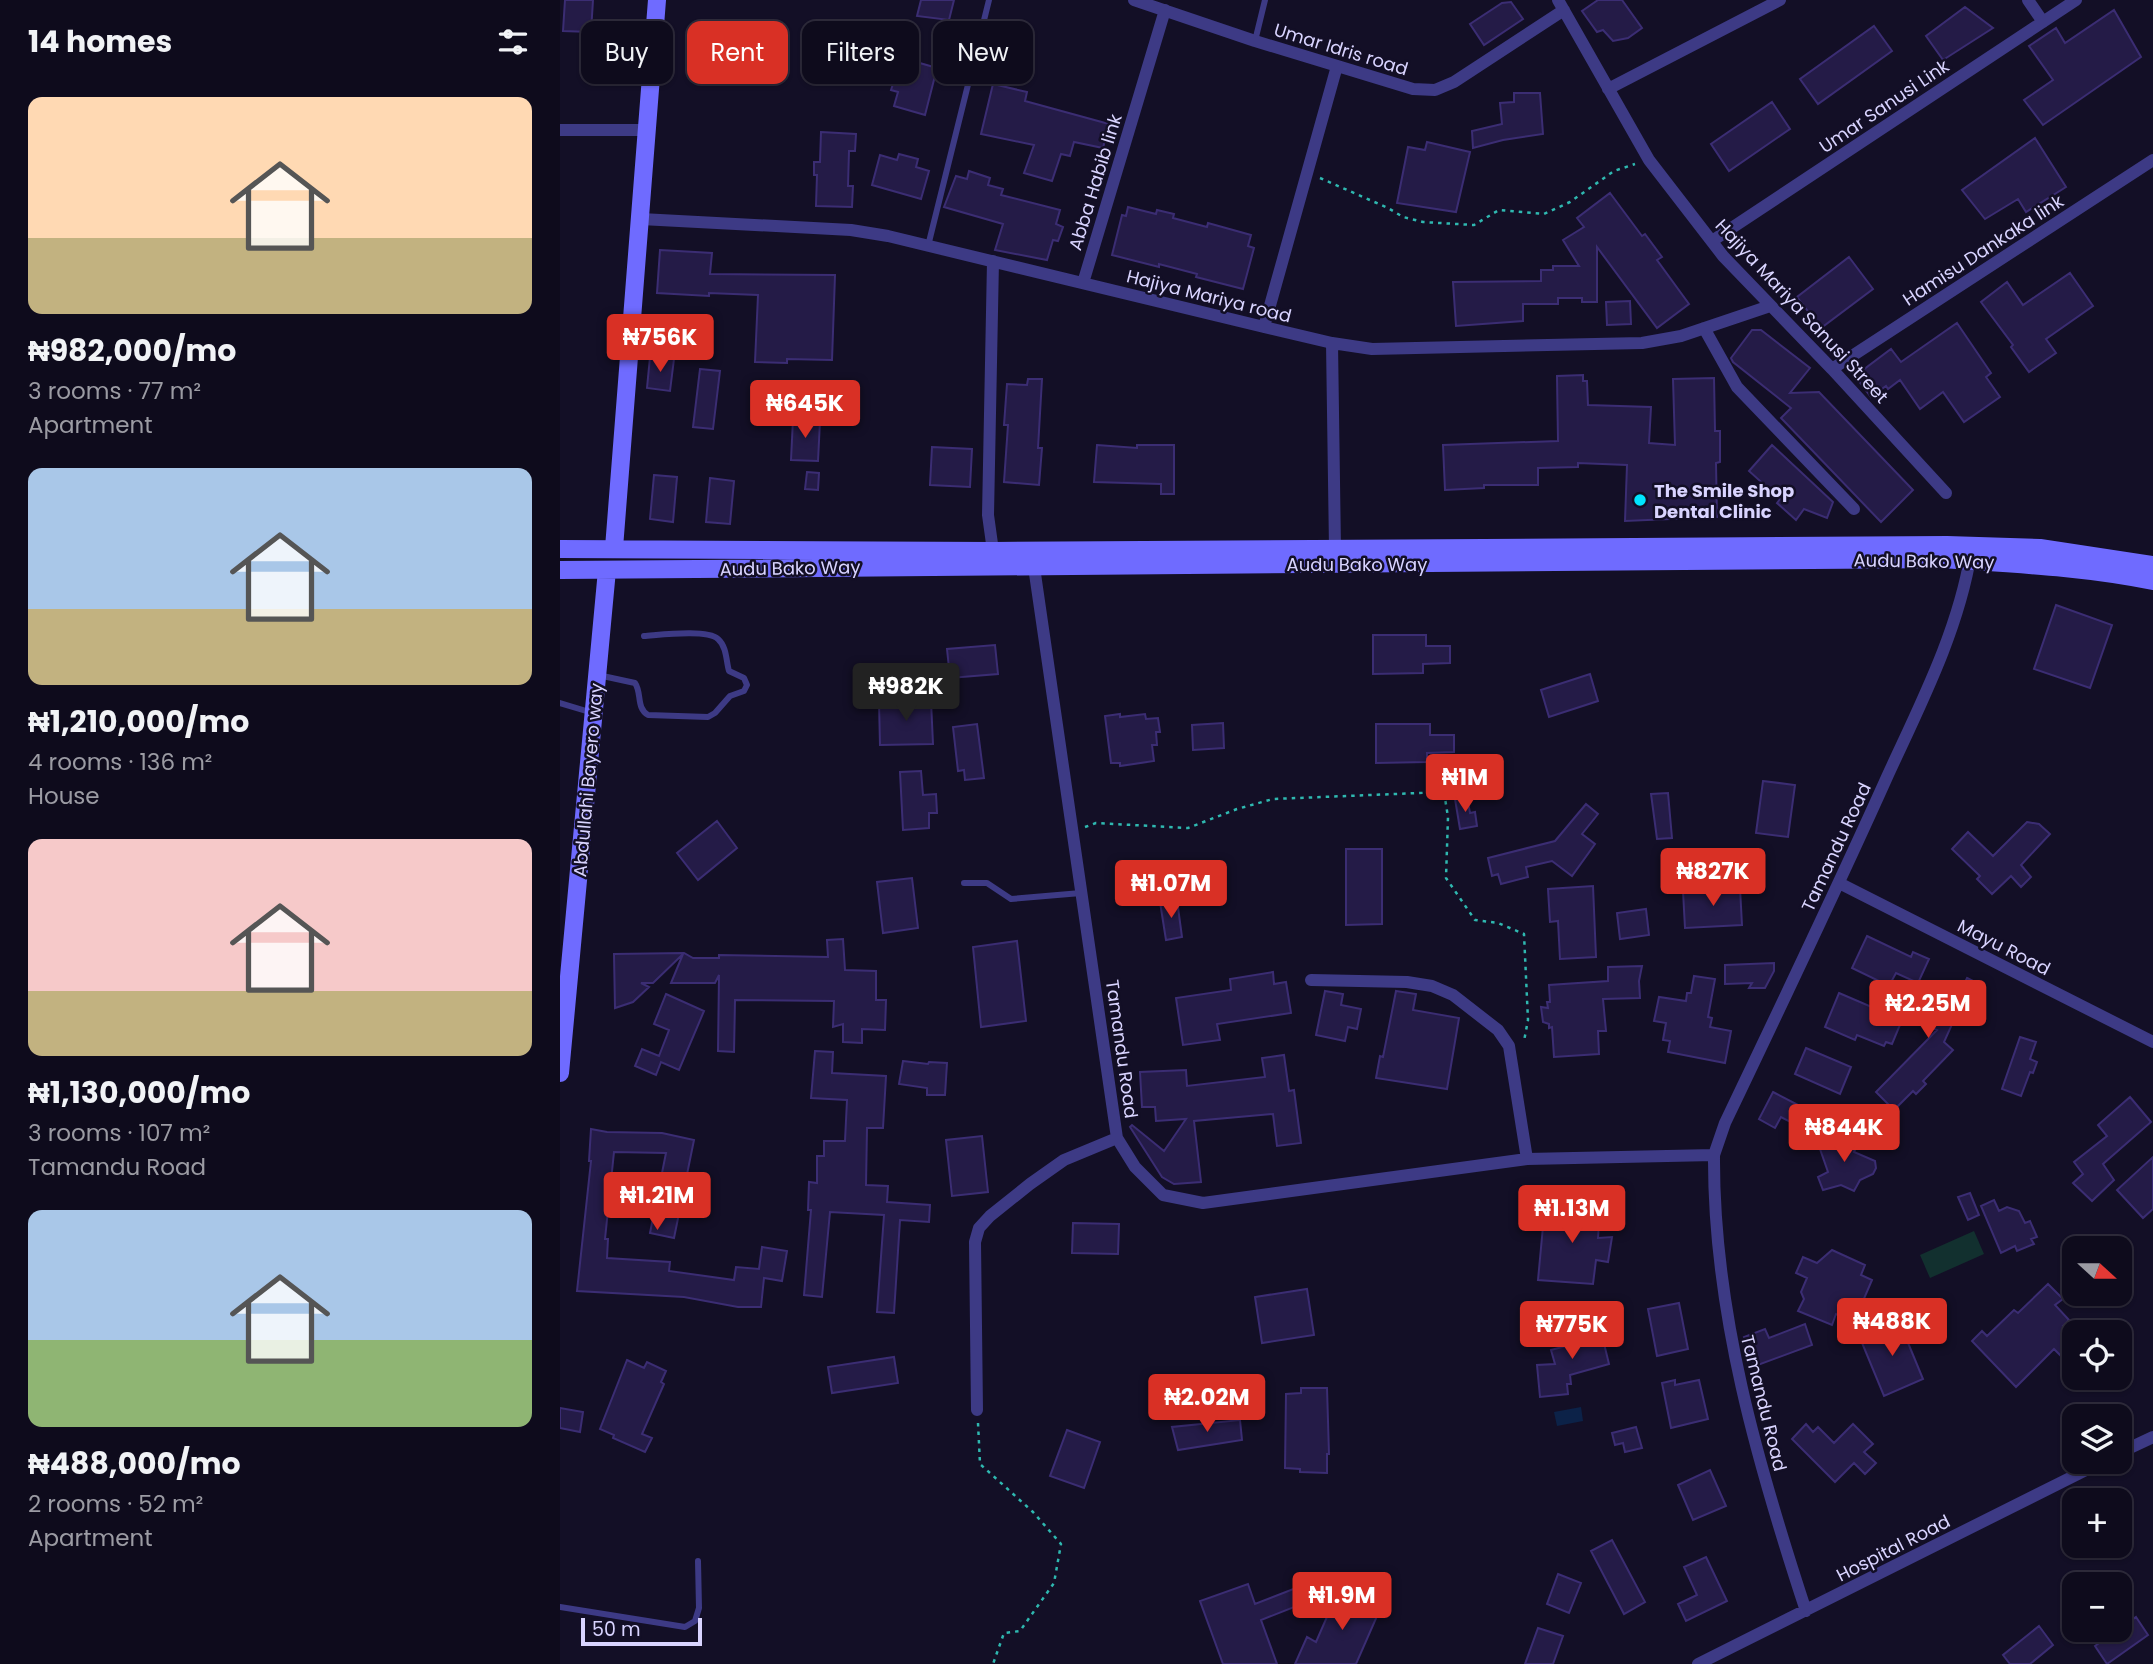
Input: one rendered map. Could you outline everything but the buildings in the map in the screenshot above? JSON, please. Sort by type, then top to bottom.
[{"type":"main road","points":[[614,548],[657,0]]},
{"type":"main road","name":"Audu Bako Way","points":[[560,549],[993,551],[1033,559],[1931,559],[2040,548],[2153,565]]},
{"type":"main road","name":"Audu Bako Way","points":[[560,570],[1335,549],[1971,554],[2104,571],[2153,581]]},
{"type":"main road","name":"Abdullahi Bayero way","points":[[560,1073],[607,570]]},
{"type":"street","name":"Umar Idris road","points":[[1135,0],[1255,41],[1413,89],[1435,90],[1454,82],[1561,5]]},
{"type":"street","points":[[1608,89],[1780,0]]},
{"type":"street","points":[[2028,0],[2043,22]]},
{"type":"street","name":"Umar Sanusi Link","points":[[1712,242],[2076,0]]},
{"type":"street","name":"Hajiya Mariya Sanusi Street","points":[[1561,5],[1649,160],[1712,242],[1946,493]]},
{"type":"street","name":"Abba Habib link","points":[[1083,283],[1165,10]]},
{"type":"street","points":[[1264,327],[1337,66]]},
{"type":"street","points":[[560,130],[647,130]]},
{"type":"street","name":"Hamisu Dankaka link","points":[[1832,369],[2153,160]]},
{"type":"street","name":"Hajiya Mariya road","points":[[641,219],[851,230],[993,261],[1332,343],[1371,349],[1642,343],[1681,336],[1770,306]]},
{"type":"street","points":[[993,261],[988,515],[993,551]]},
{"type":"street","points":[[1704,328],[1737,387],[1854,509]]},
{"type":"street","points":[[1332,343],[1335,549]]},
{"type":"street","name":"Tamandu Road","points":[[1806,1611],[1771,1504],[1729,1331],[1714,1183],[1714,1155],[1725,1123],[1937,668],[1971,554]]},
{"type":"street","name":"Tamandu Road","points":[[1033,559],[1117,1138],[1135,1167],[1163,1195],[1203,1203],[1527,1159],[1714,1155]]},
{"type":"street","name":"Mayu Road","points":[[1839,883],[2153,1042]]},
{"type":"street","points":[[1311,980],[1407,982],[1432,986],[1453,995],[1498,1030],[1508,1046],[1527,1159]]},
{"type":"street","points":[[977,1409],[975,1242],[979,1228],[990,1216],[1064,1160],[1117,1138]]},
{"type":"street","points":[[2132,1448],[2153,1437]]},
{"type":"street","name":"Hospital Road","points":[[1698,1664],[2078,1474]]},
{"type":"lane","points":[[928,246],[989,0]]},
{"type":"lane","points":[[1255,41],[1265,0]]},
{"type":"lane","points":[[598,675],[635,683],[641,707],[648,715],[708,717],[730,696],[744,691],[747,685],[744,678],[729,671],[725,650],[719,639],[709,634],[644,636]]},
{"type":"lane","points":[[560,703],[595,713]]},
{"type":"lane","points":[[964,883],[987,883],[1012,899],[1081,893]]},
{"type":"lane","points":[[560,1607],[685,1627],[695,1621],[699,1608],[698,1562]]},
{"type":"path","points":[[1307,172],[1403,217],[1423,222],[1474,225],[1499,210],[1544,214],[1570,202],[1614,171],[1649,160]]},
{"type":"path","points":[[1072,832],[1096,823],[1188,828],[1237,808],[1273,800],[1444,792],[1448,817],[1446,878],[1475,920],[1498,923],[1524,934],[1528,1020],[1523,1043]]},
{"type":"path","points":[[977,1409],[979,1464],[1033,1512],[1061,1544],[1054,1583],[1020,1630],[1004,1633],[993,1664]]},
{"type":"green space","points":[[1974,1231],[1984,1254],[1930,1278],[1920,1255]]},
{"type":"water","points":[[1581,1407],[1583,1421],[1557,1426],[1554,1412]]},
{"type":"place","name":"The Smile Shop Dental Clinic","points":[[1640,500]]}]
